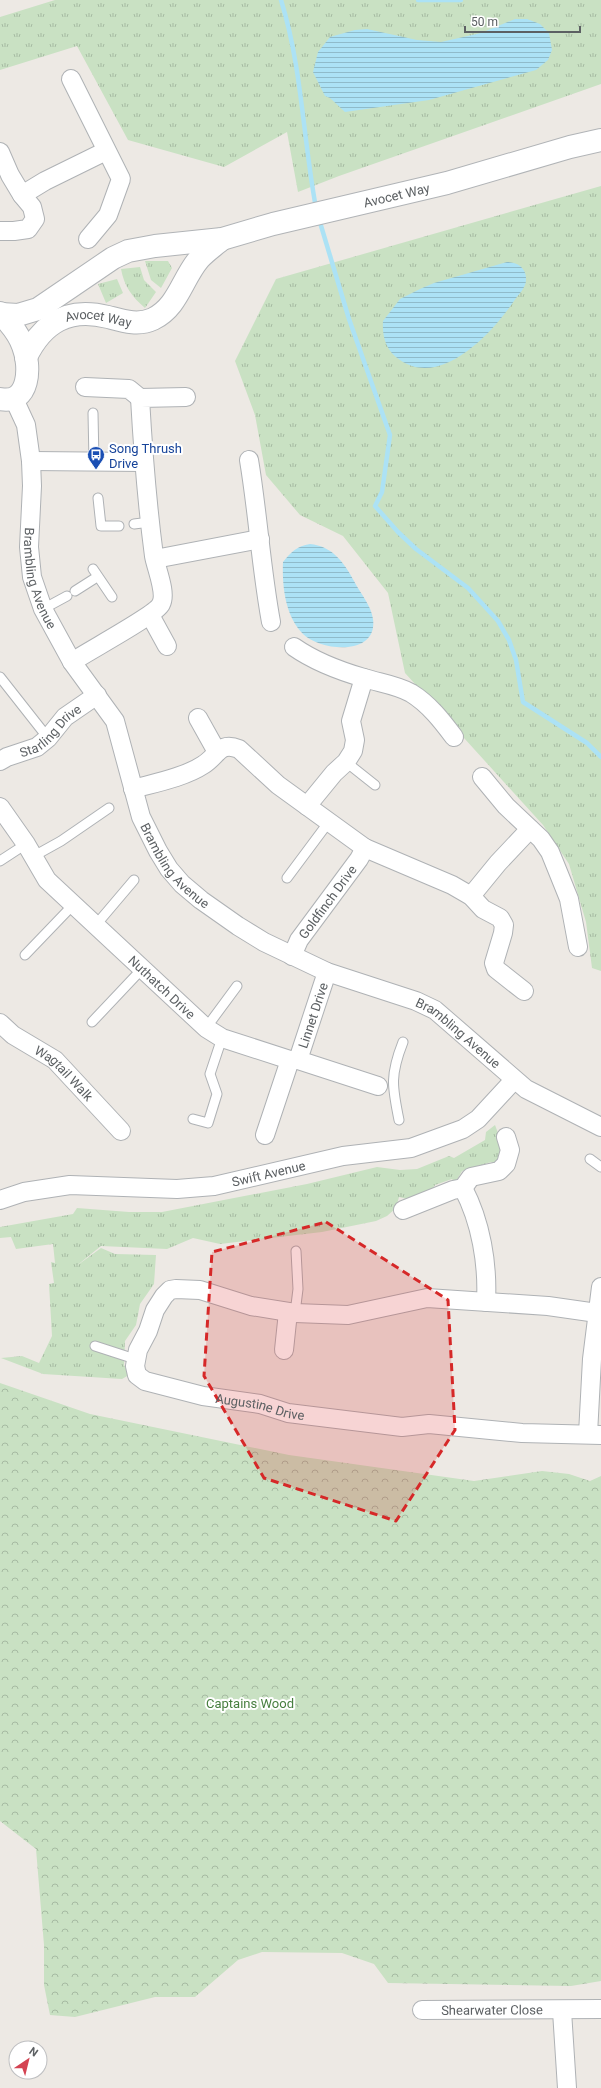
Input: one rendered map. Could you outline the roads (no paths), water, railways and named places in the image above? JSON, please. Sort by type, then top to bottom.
[{"type":"street","points":[[71,79],[121,179],[108,215],[88,239]]},
{"type":"street","name":"Avocet Way","points":[[570,146],[601,133]]},
{"type":"street","name":"Avocet Way","points":[[1,314],[18,315],[38,309],[113,258],[128,251],[155,246],[222,240],[273,224],[447,183],[570,146],[601,140]]},
{"type":"street","points":[[22,195],[45,181],[106,151]]},
{"type":"street","points":[[0,152],[5,178],[32,207],[35,219],[28,229],[0,231]]},
{"type":"street","name":"Avocet Way","points":[[26,356],[37,337],[49,325],[72,315],[82,313],[91,314],[134,322],[152,320],[169,308],[198,259],[222,240]]},
{"type":"street","points":[[1,314],[18,336],[26,356],[28,367],[26,386],[20,395],[7,399]]},
{"type":"street","points":[[85,387],[128,389],[140,398],[186,397]]},
{"type":"street","points":[[72,662],[150,615],[162,602],[163,594],[155,558],[142,523],[143,462],[140,398]]},
{"type":"street","name":"Brambling Avenue","points":[[7,399],[26,425],[31,461],[32,486],[29,547],[32,577],[43,609],[72,662],[98,695],[115,721],[141,817],[169,869],[182,884],[201,900],[238,926],[292,956],[327,972],[416,1001],[435,1010],[465,1033],[514,1080],[559,1107],[601,1127]]},
{"type":"street","points":[[249,460],[260,539],[264,584],[271,622]]},
{"type":"street","points":[[31,461],[143,462]]},
{"type":"street","points":[[155,558],[260,539]]},
{"type":"street","points":[[150,615],[167,646]]},
{"type":"street","points":[[294,647],[305,654],[364,678],[395,686],[411,693],[439,717],[454,737]]},
{"type":"street","points":[[307,806],[353,752],[355,740],[351,721],[364,678]]},
{"type":"street","name":"Starling Drive","points":[[0,761],[7,757],[37,747],[48,738],[65,717],[98,695]]},
{"type":"street","points":[[198,718],[217,752]]},
{"type":"street","points":[[133,789],[172,778],[204,765],[223,747],[231,746],[239,749],[278,785],[328,823],[365,848],[452,885],[471,896],[483,909],[500,918],[504,925],[503,933],[494,963],[496,969],[524,991]]},
{"type":"street","points":[[482,777],[506,806],[541,839],[550,852],[560,872],[569,899],[578,947]]},
{"type":"street","name":"Nuthatch Drive","points":[[0,807],[30,850],[47,880],[206,1028],[222,1038],[385,1087]]},
{"type":"street","points":[[471,896],[498,863],[530,830]]},
{"type":"street","name":"Goldfinch Drive","points":[[292,956],[299,940],[359,859],[365,848]]},
{"type":"street","name":"Linnet Drive","points":[[265,1135],[327,972]]},
{"type":"street","name":"Wagtail Walk","points":[[0,1023],[13,1035],[55,1060],[121,1131]]},
{"type":"street","name":"Swift Avenue","points":[[0,1200],[24,1192],[70,1185],[178,1189],[214,1186],[343,1156],[411,1148],[463,1129],[478,1119],[514,1080]]},
{"type":"street","points":[[404,1210],[447,1192],[462,1188],[471,1177],[499,1171],[506,1164],[510,1150],[506,1137]]},
{"type":"street","points":[[462,1188],[472,1210],[484,1256],[487,1275],[486,1302]]},
{"type":"street","points":[[595,1435],[597,1313],[601,1287]]},
{"type":"street","points":[[135,1359],[156,1310],[170,1290],[186,1288],[200,1290],[232,1301],[291,1312],[348,1314],[427,1298],[548,1306],[597,1313]]},
{"type":"street","points":[[284,1350],[291,1312]]},
{"type":"street","name":"Augustine Drive","points":[[135,1359],[137,1375],[145,1381],[203,1396],[260,1404],[288,1413],[402,1427],[429,1424],[563,1436],[595,1435]]},
{"type":"street","name":"Shearwater Close","points":[[422,2010],[562,2011],[601,2009]]},
{"type":"street","name":"Shearwater Close","points":[[562,2011],[567,2088]]},
{"type":"lane","points":[[93,414],[94,462]]},
{"type":"lane","points":[[98,498],[101,526],[120,526]]},
{"type":"lane","points":[[76,591],[95,573],[112,598]]},
{"type":"lane","points":[[43,609],[67,596]]},
{"type":"lane","points":[[0,677],[48,738]]},
{"type":"lane","points":[[346,762],[375,785]]},
{"type":"lane","points":[[0,861],[61,841],[109,808]]},
{"type":"lane","points":[[287,878],[328,823]]},
{"type":"lane","points":[[95,926],[134,880]]},
{"type":"lane","points":[[25,955],[73,905]]},
{"type":"lane","points":[[92,1022],[142,969]]},
{"type":"lane","points":[[206,1028],[237,986]]},
{"type":"lane","points":[[193,1119],[208,1123],[218,1094],[210,1074],[222,1038]]},
{"type":"lane","points":[[399,1120],[385,1087],[403,1042]]},
{"type":"lane","points":[[590,1159],[601,1167]]},
{"type":"lane","points":[[291,1312],[298,1289],[296,1251]]},
{"type":"lane","points":[[95,1346],[135,1359]]},
{"type":"water","points":[[515,19],[527,19],[540,24],[549,33],[552,50],[548,60],[536,70],[429,100],[345,112],[330,98],[325,96],[313,72],[318,52],[330,37],[355,30],[367,29],[417,40],[441,42],[481,33]]},
{"type":"water","points":[[507,262],[521,266],[526,276],[525,286],[505,314],[480,341],[464,353],[449,362],[432,367],[416,367],[400,360],[388,348],[383,333],[383,321],[400,299],[434,283]]},
{"type":"water","points":[[310,544],[325,548],[341,561],[370,609],[373,619],[372,631],[367,639],[358,645],[335,647],[312,640],[303,634],[292,619],[288,610],[284,591],[283,562],[289,555],[301,546]]},
{"type":"waterway","points":[[281,0],[294,51],[316,208]]},
{"type":"waterway","points":[[418,0],[461,0]]},
{"type":"waterway","points":[[319,219],[349,319],[390,435],[382,492],[375,506],[398,532],[416,549],[468,588],[498,621],[509,640],[516,660],[523,702],[587,743],[601,757]]},
{"type":"place","name":"Song Thrush Drive","points":[[96,470]]},
{"type":"park label","name":"Captains Wood","points":[[250,1703]]}]
